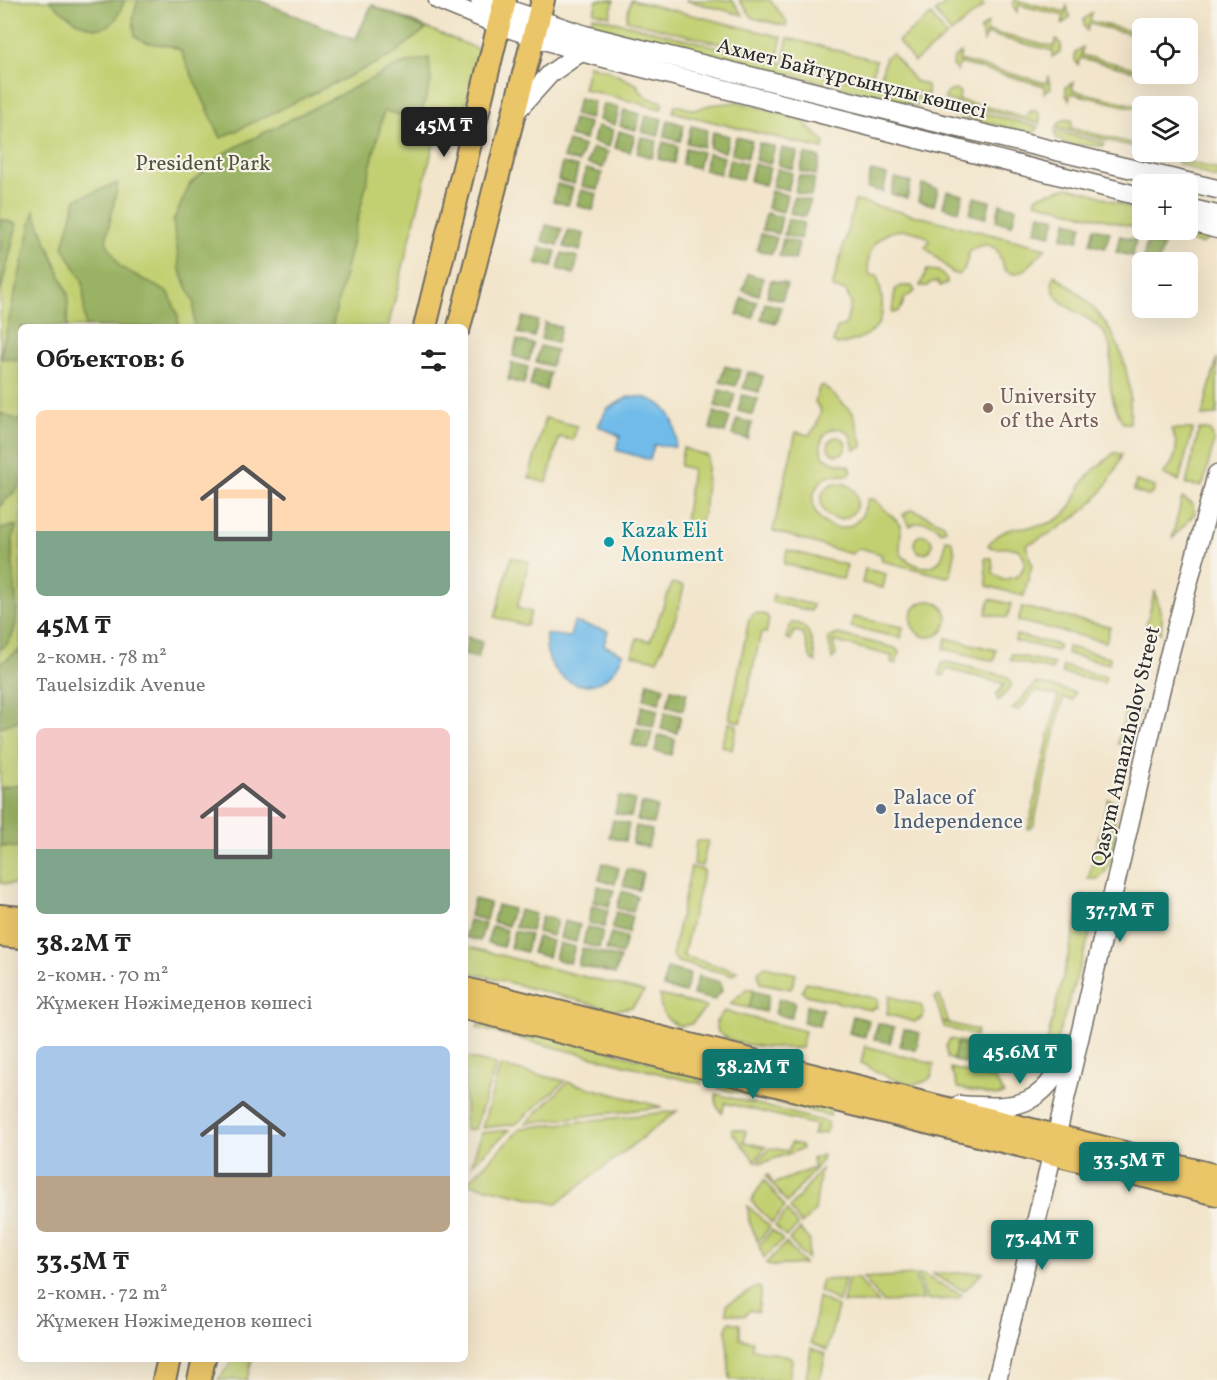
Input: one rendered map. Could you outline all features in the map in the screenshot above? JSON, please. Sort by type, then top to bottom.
[{"type":"main road","points":[[425,324],[502,11]]},
{"type":"main road","points":[[460,324],[538,19]]},
{"type":"main road","points":[[0,936],[12,922]]},
{"type":"main road","points":[[468,990],[927,1103],[1217,1194]]},
{"type":"main road","points":[[468,1009],[1053,1144],[1217,1176]]},
{"type":"main road","points":[[164,1380],[168,1362]]},
{"type":"main road","points":[[199,1380],[203,1362]]},
{"type":"street","name":"Ахмет Байтұрсынұлы көшесі","points":[[438,0],[538,19],[907,116],[1217,189]]},
{"type":"street","name":"Ахмет Байтұрсынұлы көшесі","points":[[480,0],[502,11]]},
{"type":"street","name":"Ахмет Байтұрсынұлы көшесі","points":[[538,19],[580,52],[1132,194]]},
{"type":"street","points":[[512,116],[550,74],[580,52]]},
{"type":"street","points":[[1101,187],[1132,200]]},
{"type":"street","points":[[1198,210],[1217,215]]},
{"type":"street","points":[[1198,224],[1217,230]]},
{"type":"street","name":"Qasym Amanzholov Street","points":[[997,1380],[1164,675],[1217,474]]},
{"type":"street","points":[[927,1103],[999,1106],[1029,1102],[1039,1096],[1050,1083],[1066,1057],[1084,1016]]},
{"type":"green space","name":"President Park","points":[[0,0],[258,0],[355,40],[372,5],[480,50],[472,85],[463,108],[448,126],[437,131],[389,324],[18,324],[18,885],[0,883]]},
{"type":"green space","points":[[49,0],[125,0],[114,21],[106,27],[98,28],[80,23]]},
{"type":"green space","points":[[138,0],[258,0],[355,40],[372,5],[426,29],[391,56],[221,138],[180,50],[146,42],[135,36],[133,17]]},
{"type":"green space","points":[[597,0],[614,0],[610,16],[594,12]]},
{"type":"green space","points":[[631,0],[782,37],[777,58],[626,20]]},
{"type":"green space","points":[[685,0],[732,0],[743,15]]},
{"type":"green space","points":[[739,0],[770,0],[787,22],[786,26],[753,18]]},
{"type":"green space","points":[[951,0],[979,0],[984,6],[951,33],[935,12]]},
{"type":"green space","points":[[1014,0],[1065,12],[1067,6],[1070,18],[1062,24],[1064,16],[1019,5],[1017,12],[1013,6]]},
{"type":"green space","points":[[1092,13],[1090,21],[1132,31],[1132,34],[1089,24],[1087,31],[1084,19]]},
{"type":"green space","points":[[931,15],[947,36],[914,62],[898,41]]},
{"type":"green space","points":[[593,16],[927,99],[923,106],[917,106],[590,25]]},
{"type":"green space","points":[[988,23],[986,31],[1054,47],[1056,39],[1061,44],[1060,52],[1052,57],[1053,51],[986,34],[984,41],[980,30]]},
{"type":"green space","points":[[788,38],[876,60],[871,81],[783,59]]},
{"type":"green space","points":[[1083,47],[1081,55],[1132,67],[1132,70],[1080,58],[1078,65],[1075,52]]},
{"type":"green space","points":[[892,53],[915,81],[927,85],[928,95],[879,83],[886,57]]},
{"type":"green space","points":[[961,53],[959,60],[1046,83],[1048,77],[1051,88],[1044,93],[1045,86],[959,63],[957,71],[953,66],[954,58]]},
{"type":"green space","points":[[429,58],[431,82],[419,119],[384,111],[333,324],[194,324],[194,303],[180,270],[173,221],[190,184],[224,153],[399,65]]},
{"type":"green space","points":[[589,65],[607,70],[638,85],[646,97],[663,102],[661,109],[583,89]]},
{"type":"green space","points":[[1074,82],[1072,90],[1132,104],[1132,107],[1071,93],[1069,100],[1066,87]]},
{"type":"green space","points":[[956,90],[960,92],[959,100],[1027,117],[1030,111],[1035,110],[1040,115],[1040,124],[944,99],[948,92]]},
{"type":"green space","points":[[579,98],[594,102],[590,119],[574,115]]},
{"type":"green space","points":[[738,102],[799,118],[825,143],[823,149],[673,112],[675,105],[695,110],[709,105]]},
{"type":"green space","points":[[943,103],[1039,127],[1036,131],[1028,133],[951,114],[944,109]]},
{"type":"green space","points":[[603,104],[619,108],[615,125],[599,120]]},
{"type":"green space","points":[[624,110],[640,114],[636,130],[620,126]]},
{"type":"green space","points":[[646,115],[662,119],[658,136],[642,132]]},
{"type":"green space","points":[[573,119],[589,123],[585,140],[569,136]]},
{"type":"green space","points":[[668,120],[684,125],[680,141],[664,137]]},
{"type":"green space","points":[[1072,120],[1071,128],[1132,143],[1132,146],[1056,128],[1061,121]]},
{"type":"green space","points":[[597,126],[613,130],[609,147],[593,142]]},
{"type":"green space","points":[[691,126],[707,130],[703,147],[687,143]]},
{"type":"green space","points":[[619,131],[635,136],[630,152],[615,148]]},
{"type":"green space","points":[[1055,131],[1104,143],[1103,146],[1071,145],[1056,138]]},
{"type":"green space","points":[[713,132],[729,136],[725,152],[709,148]]},
{"type":"green space","points":[[641,137],[657,141],[652,158],[637,153]]},
{"type":"green space","points":[[736,137],[752,141],[747,158],[731,154]]},
{"type":"green space","points":[[568,141],[584,146],[579,162],[563,158]]},
{"type":"green space","points":[[663,142],[678,146],[674,163],[658,159]]},
{"type":"green space","points":[[759,143],[775,147],[770,164],[755,160]]},
{"type":"green space","points":[[592,148],[608,152],[603,168],[587,164]]},
{"type":"green space","points":[[686,148],[702,152],[698,168],[682,164]]},
{"type":"green space","points":[[782,148],[798,152],[793,169],[778,165]]},
{"type":"green space","points":[[708,153],[724,157],[720,174],[704,170]]},
{"type":"green space","points":[[805,154],[820,158],[816,175],[800,171]]},
{"type":"green space","points":[[730,159],[746,163],[742,180],[726,175]]},
{"type":"green space","points":[[1187,162],[1217,169],[1217,179],[1178,163]]},
{"type":"green space","points":[[562,163],[578,167],[574,184],[558,180]]},
{"type":"green space","points":[[754,164],[770,168],[765,185],[750,181]]},
{"type":"green space","points":[[586,169],[602,173],[598,190],[582,186]]},
{"type":"green space","points":[[777,169],[792,173],[788,190],[772,186]]},
{"type":"green space","points":[[871,171],[887,175],[883,192],[867,188]]},
{"type":"green space","points":[[799,175],[815,179],[811,196],[795,192]]},
{"type":"green space","points":[[895,178],[911,182],[907,198],[891,194]]},
{"type":"green space","points":[[118,183],[106,241],[120,267],[169,293],[179,324],[85,324],[83,282],[63,247],[76,199]]},
{"type":"green space","points":[[557,184],[573,188],[568,205],[553,201]]},
{"type":"green space","points":[[922,184],[938,189],[934,205],[918,201]]},
{"type":"green space","points":[[1068,187],[1092,193],[1132,209],[1132,226],[1035,202],[1037,196]]},
{"type":"green space","points":[[581,190],[597,194],[593,210],[577,206]]},
{"type":"green space","points":[[771,191],[787,195],[783,212],[767,208]]},
{"type":"green space","points":[[947,191],[963,195],[959,211],[943,207]]},
{"type":"green space","points":[[794,197],[810,201],[805,217],[790,213]]},
{"type":"green space","points":[[974,197],[990,201],[986,218],[970,214]]},
{"type":"green space","points":[[855,201],[1046,248],[1027,268],[1011,273],[1005,270],[997,250],[986,245],[979,246],[969,253],[964,270],[958,275],[925,247],[930,240],[919,233],[907,230],[885,235],[877,241],[868,262],[870,276],[877,275],[881,290],[882,314],[879,323],[864,336],[837,345],[833,342],[837,328],[846,324],[851,303],[846,291],[832,288]]},
{"type":"green space","points":[[1000,204],[1016,208],[1012,225],[996,221]]},
{"type":"green space","points":[[34,211],[68,294],[67,324],[18,324],[18,360],[0,358]]},
{"type":"green space","points":[[766,213],[782,217],[778,234],[762,230]]},
{"type":"green space","points":[[1040,214],[1056,218],[1051,235],[1035,231]]},
{"type":"green space","points":[[0,219],[17,224],[0,295]]},
{"type":"green space","points":[[788,219],[804,223],[800,239],[784,235]]},
{"type":"green space","points":[[1067,221],[1082,225],[1078,241],[1062,238]]},
{"type":"green space","points":[[546,225],[562,229],[558,245],[542,241]]},
{"type":"green space","points":[[1094,228],[1110,232],[1105,248],[1090,244]]},
{"type":"green space","points":[[568,230],[584,234],[580,251],[564,247]]},
{"type":"green space","points":[[1198,231],[1217,234],[1201,244],[1185,240],[1198,240]]},
{"type":"green space","points":[[761,234],[777,238],[772,254],[757,250]]},
{"type":"green space","points":[[1120,236],[1136,240],[1132,256],[1116,252]]},
{"type":"green space","points":[[783,239],[799,243],[795,260],[779,256]]},
{"type":"green space","points":[[1147,242],[1163,246],[1162,252],[1145,252]]},
{"type":"green space","points":[[540,247],[556,251],[552,267],[536,263]]},
{"type":"green space","points":[[562,253],[578,257],[574,274],[558,269]]},
{"type":"green space","points":[[927,270],[938,271],[947,279],[947,283],[940,286],[938,282],[931,282],[928,286],[920,286]]},
{"type":"green space","points":[[748,274],[763,278],[759,295],[743,291]]},
{"type":"green space","points":[[1054,275],[1090,304],[1114,338],[1128,377],[1130,423],[1123,423],[1114,402],[1110,385],[1111,350],[1105,334],[1090,320],[1062,302],[1052,286]]},
{"type":"green space","points":[[771,280],[787,284],[782,300],[767,296]]},
{"type":"green space","points":[[901,286],[912,286],[915,291],[904,299],[899,310],[892,313],[895,290]]},
{"type":"green space","points":[[742,298],[757,302],[753,318],[737,315]]},
{"type":"green space","points":[[765,303],[781,307],[777,323],[761,319]]},
{"type":"green space","points":[[523,317],[538,321],[534,337],[518,333]]},
{"type":"green space","points":[[545,323],[561,327],[557,343],[541,339]]},
{"type":"green space","points":[[517,340],[533,344],[529,361],[513,356]]},
{"type":"green space","points":[[540,346],[556,350],[551,366],[536,362]]},
{"type":"green space","points":[[1217,358],[1217,415],[1202,416]]},
{"type":"green space","points":[[512,363],[528,367],[524,384],[508,380]]},
{"type":"green space","points":[[725,366],[740,370],[736,386],[720,382]]},
{"type":"green space","points":[[534,369],[550,373],[546,390],[530,386]]},
{"type":"green space","points":[[748,372],[763,376],[759,392],[743,388]]},
{"type":"green space","points":[[823,385],[853,413],[863,446],[854,450],[851,436],[839,429],[828,431],[821,441],[823,456],[833,462],[849,466],[852,471],[849,475],[827,476],[817,487],[813,499],[820,519],[840,528],[851,526],[861,517],[868,499],[874,499],[901,525],[900,553],[910,562],[923,567],[935,565],[943,554],[946,539],[951,540],[955,552],[951,575],[947,577],[882,561],[881,554],[860,548],[851,554],[773,531],[796,432],[809,435],[816,427],[821,410],[815,402],[819,388]]},
{"type":"green space","points":[[719,390],[735,394],[731,410],[715,406]]},
{"type":"green space","points":[[742,395],[758,399],[753,415],[738,411]]},
{"type":"green space","points":[[714,412],[730,417],[725,433],[710,429]]},
{"type":"green space","points":[[0,413],[18,420],[18,488],[0,506]]},
{"type":"green space","points":[[545,418],[577,426],[573,440],[559,437],[547,483],[529,478]]},
{"type":"green space","points":[[737,419],[752,423],[748,439],[732,435]]},
{"type":"green space","points":[[1171,429],[1193,429],[1179,481],[1163,474],[1176,453],[1176,441]]},
{"type":"green space","points":[[1199,429],[1211,431],[1214,441],[1204,482],[1201,486],[1186,485]]},
{"type":"green space","points":[[837,437],[843,440],[846,446],[843,452],[837,455],[831,452],[828,446],[831,440]]},
{"type":"green space","points":[[683,448],[708,456],[705,505],[697,534],[684,531],[692,469],[680,466]]},
{"type":"green space","points":[[1114,453],[1122,454],[1115,471],[1096,498],[1071,520],[1026,545],[1032,565],[1024,596],[987,586],[985,558],[992,558],[993,573],[1003,580],[1018,576],[1024,563],[1022,553],[1014,548],[990,547],[988,545],[996,536],[1005,531],[1048,524],[1058,519],[1070,506],[1087,477]]},
{"type":"green space","points":[[1136,481],[1155,487],[1153,493],[1148,496],[1134,491]]},
{"type":"green space","points":[[839,483],[852,488],[857,501],[852,514],[839,519],[826,514],[821,501],[826,488]]},
{"type":"green space","points":[[1182,498],[1192,503],[1195,513],[1172,539]]},
{"type":"green space","points":[[912,509],[944,524],[946,529],[941,532],[927,522],[919,522],[910,526],[903,515]]},
{"type":"green space","points":[[17,525],[12,556],[17,609],[15,625],[10,639],[0,650],[0,529]]},
{"type":"green space","points":[[923,535],[929,538],[932,544],[929,550],[923,553],[917,550],[914,544],[917,538]]},
{"type":"green space","points":[[787,550],[847,565],[843,579],[784,564]]},
{"type":"green space","points":[[511,557],[529,562],[517,608],[531,612],[527,626],[495,617]]},
{"type":"green space","points":[[865,569],[886,574],[883,588],[862,583]]},
{"type":"green space","points":[[672,583],[684,586],[677,615],[657,660],[632,655],[637,638],[650,641]]},
{"type":"green space","points":[[1155,591],[1162,619],[1161,633],[1145,629]]},
{"type":"green space","points":[[773,595],[813,605],[811,611],[772,602]]},
{"type":"green space","points":[[990,599],[1011,604],[1007,618],[986,614]]},
{"type":"green space","points":[[929,601],[942,606],[947,619],[942,632],[929,637],[916,632],[911,619],[916,606]]},
{"type":"green space","points":[[1022,607],[1110,627],[1106,642],[1018,621]]},
{"type":"green space","points":[[755,613],[766,615],[769,619],[766,633],[761,633],[741,722],[729,719],[749,619]]},
{"type":"green space","points":[[853,617],[903,627],[901,638],[851,627]]},
{"type":"green space","points":[[791,623],[798,623],[807,630],[816,662],[811,659],[803,633],[794,631],[791,640],[786,638]]},
{"type":"green space","points":[[838,634],[895,648],[899,652],[896,664],[891,662],[892,656],[833,641],[836,655],[832,659],[828,638]]},
{"type":"green space","points":[[1016,635],[1059,645],[1057,651],[1015,641]]},
{"type":"green space","points":[[468,637],[482,642],[478,658],[468,656]]},
{"type":"green space","points":[[946,638],[996,650],[994,661],[944,649]]},
{"type":"green space","points":[[1068,647],[1110,657],[1109,664],[1067,654]]},
{"type":"green space","points":[[18,651],[18,721],[0,727],[0,664]]},
{"type":"green space","points":[[1012,654],[1054,664],[1052,670],[1010,660]]},
{"type":"green space","points":[[947,662],[1005,676],[1010,680],[1011,687],[998,701],[996,695],[1005,684],[946,669],[944,676],[939,675],[942,663]]},
{"type":"green space","points":[[1063,666],[1106,677],[1104,683],[1062,673]]},
{"type":"green space","points":[[648,682],[664,687],[659,703],[644,699]]},
{"type":"green space","points":[[1036,683],[1075,692],[1073,700],[1063,698],[1033,827],[1028,829],[1058,696],[1036,691],[1019,710],[1012,709]]},
{"type":"green space","points":[[671,689],[687,693],[683,710],[667,706]]},
{"type":"green space","points":[[642,706],[658,710],[653,727],[638,722]]},
{"type":"green space","points":[[1126,707],[1141,711],[1124,745],[1118,744]]},
{"type":"green space","points":[[665,712],[681,716],[677,733],[661,729]]},
{"type":"green space","points":[[729,723],[737,725],[732,750],[721,745]]},
{"type":"green space","points":[[636,728],[652,732],[648,749],[632,745]]},
{"type":"green space","points":[[659,735],[675,739],[671,755],[655,751]]},
{"type":"green space","points":[[18,785],[18,848],[0,846],[0,788]]},
{"type":"green space","points":[[619,796],[635,800],[631,817],[615,813]]},
{"type":"green space","points":[[1108,799],[1114,801],[1115,831],[1112,854],[1104,873],[1098,879],[1088,879]]},
{"type":"green space","points":[[642,803],[657,807],[653,824],[637,820]]},
{"type":"green space","points":[[613,820],[629,824],[625,841],[609,837]]},
{"type":"green space","points":[[636,826],[652,830],[648,847],[632,843]]},
{"type":"green space","points":[[696,841],[708,841],[702,866],[694,864]]},
{"type":"green space","points":[[603,863],[619,868],[615,884],[599,880]]},
{"type":"green space","points":[[691,867],[704,870],[683,956],[737,971],[732,975],[678,962],[672,956]]},
{"type":"green space","points":[[627,869],[643,873],[639,890],[623,886]]},
{"type":"green space","points":[[598,886],[614,890],[609,906],[593,902]]},
{"type":"green space","points":[[622,891],[637,896],[633,912],[617,908]]},
{"type":"green space","points":[[1083,895],[1094,902],[1095,918],[1047,1072],[1040,1070]]},
{"type":"green space","points":[[474,899],[490,903],[486,920],[470,916]]},
{"type":"green space","points":[[497,905],[513,909],[508,926],[493,922]]},
{"type":"green space","points":[[592,906],[608,910],[604,927],[588,923]]},
{"type":"green space","points":[[519,910],[535,914],[531,931],[515,927]]},
{"type":"green space","points":[[616,912],[632,916],[628,933],[612,929]]},
{"type":"green space","points":[[542,916],[557,920],[553,936],[537,932]]},
{"type":"green space","points":[[469,920],[485,924],[480,941],[468,938]]},
{"type":"green space","points":[[564,921],[580,925],[576,942],[560,938]]},
{"type":"green space","points":[[492,926],[507,930],[503,947],[487,943]]},
{"type":"green space","points":[[587,927],[603,931],[599,948],[583,944]]},
{"type":"green space","points":[[514,931],[530,935],[526,952],[510,948]]},
{"type":"green space","points":[[611,933],[626,937],[622,954],[606,950]]},
{"type":"green space","points":[[537,937],[552,941],[548,957],[532,953]]},
{"type":"green space","points":[[559,943],[575,947],[570,963],[555,959]]},
{"type":"green space","points":[[468,947],[644,992],[632,1007],[614,1010],[468,972]]},
{"type":"green space","points":[[582,948],[620,958],[615,974],[578,965]]},
{"type":"green space","points":[[765,966],[796,974],[791,989],[760,983],[758,972]]},
{"type":"green space","points":[[667,968],[690,974],[685,993],[663,987]]},
{"type":"green space","points":[[698,976],[720,982],[722,991],[714,1000],[693,995]]},
{"type":"green space","points":[[806,982],[878,999],[877,1007],[870,1010],[807,995],[802,991]]},
{"type":"green space","points":[[746,989],[754,989],[749,1008],[730,1004]]},
{"type":"green space","points":[[753,991],[769,995],[765,1012],[749,1008]]},
{"type":"green space","points":[[660,995],[707,1007],[691,1024],[680,1026],[664,1015]]},
{"type":"green space","points":[[889,996],[921,1005],[924,1012],[922,1018],[914,1022],[887,1014]]},
{"type":"green space","points":[[940,996],[948,1021],[943,1022],[977,1030],[976,1036],[944,1027],[935,997]]},
{"type":"green space","points":[[779,998],[795,1002],[791,1018],[775,1014]]},
{"type":"green space","points":[[807,1005],[823,1009],[819,1026],[803,1022]]},
{"type":"green space","points":[[724,1011],[805,1031],[801,1048],[757,1046],[726,1038],[718,1032],[716,1022]]},
{"type":"green space","points":[[853,1016],[869,1020],[865,1037],[849,1033]]},
{"type":"green space","points":[[878,1023],[894,1027],[890,1043],[874,1039]]},
{"type":"green space","points":[[478,1024],[508,1024],[700,1075],[702,1084],[477,1028]]},
{"type":"green space","points":[[904,1029],[920,1033],[916,1050],[900,1046]]},
{"type":"green space","points":[[950,1039],[974,1044],[973,1047],[957,1043],[953,1060],[947,1058],[946,1046]]},
{"type":"green space","points":[[957,1043],[973,1047],[969,1064],[953,1060]]},
{"type":"green space","points":[[865,1046],[934,1064],[932,1076],[925,1082],[916,1084],[886,1076],[861,1063]]},
{"type":"green space","points":[[468,1058],[496,1065],[475,1129],[468,1130]]},
{"type":"green space","points":[[500,1066],[565,1081],[516,1124],[482,1128]]},
{"type":"green space","points":[[950,1068],[995,1079],[1004,1094],[996,1096],[958,1088]]},
{"type":"green space","points":[[723,1081],[830,1108],[830,1116],[718,1088]]},
{"type":"green space","points":[[568,1082],[662,1107],[526,1123]]},
{"type":"green space","points":[[716,1094],[828,1122],[827,1132],[813,1135],[816,1125],[725,1103],[722,1113],[716,1105]]},
{"type":"green space","points":[[677,1111],[556,1204],[468,1183],[521,1128]]},
{"type":"green space","points":[[732,1129],[746,1131],[744,1142],[766,1147],[755,1161],[732,1132]]},
{"type":"green space","points":[[510,1130],[472,1164],[481,1133]]},
{"type":"green space","points":[[791,1143],[801,1145],[802,1149],[762,1163],[758,1162],[770,1148],[788,1151]]},
{"type":"green space","points":[[823,1155],[822,1160],[787,1203],[766,1176],[768,1174],[773,1184],[814,1168],[812,1159]]},
{"type":"green space","points":[[821,1169],[815,1211],[801,1224],[790,1208]]},
{"type":"green space","points":[[764,1180],[785,1207],[772,1223],[751,1201]]},
{"type":"green space","points":[[748,1206],[770,1227],[758,1242],[749,1221]]},
{"type":"green space","points":[[787,1211],[798,1226],[786,1237],[775,1226]]},
{"type":"green space","points":[[800,1229],[810,1241],[807,1259],[789,1240]]},
{"type":"green space","points":[[772,1230],[783,1240],[764,1258],[759,1246]]},
{"type":"green space","points":[[786,1243],[804,1264],[772,1266],[766,1263]]},
{"type":"green space","points":[[983,1272],[964,1291],[932,1274]]},
{"type":"green space","points":[[915,1275],[923,1300],[883,1302],[863,1278]]},
{"type":"green space","points":[[918,1275],[923,1275],[962,1295],[957,1299],[926,1300]]},
{"type":"green space","points":[[857,1278],[879,1303],[843,1303],[848,1279]]},
{"type":"green space","points":[[845,1279],[839,1302],[819,1291],[822,1280]]},
{"type":"green space","points":[[757,1287],[761,1288],[758,1312],[750,1310],[744,1316],[726,1313],[727,1304]]},
{"type":"green space","points":[[818,1297],[838,1307],[827,1350],[811,1343]]},
{"type":"green space","points":[[730,1322],[740,1324],[740,1339],[752,1341],[752,1349],[789,1356],[792,1360],[789,1380],[730,1380],[726,1328]]},
{"type":"green space","points":[[811,1348],[826,1354],[820,1380],[806,1380]]},
{"type":"green space","points":[[232,1362],[251,1362],[247,1380],[218,1380]]},
{"type":"water","points":[[628,397],[650,399],[665,409],[674,426],[675,447],[654,445],[650,460],[616,450],[620,436],[598,426],[607,409]]},
{"type":"water","points":[[574,622],[608,631],[604,645],[623,654],[614,670],[603,680],[589,685],[576,684],[563,678],[553,667],[547,652],[546,634],[570,637]]},
{"type":"place","name":"University of the Arts","points":[[988,408]]},
{"type":"place","name":"Kazak Eli Monument","points":[[609,542]]},
{"type":"place","name":"Palace of Independence","points":[[881,809]]}]
